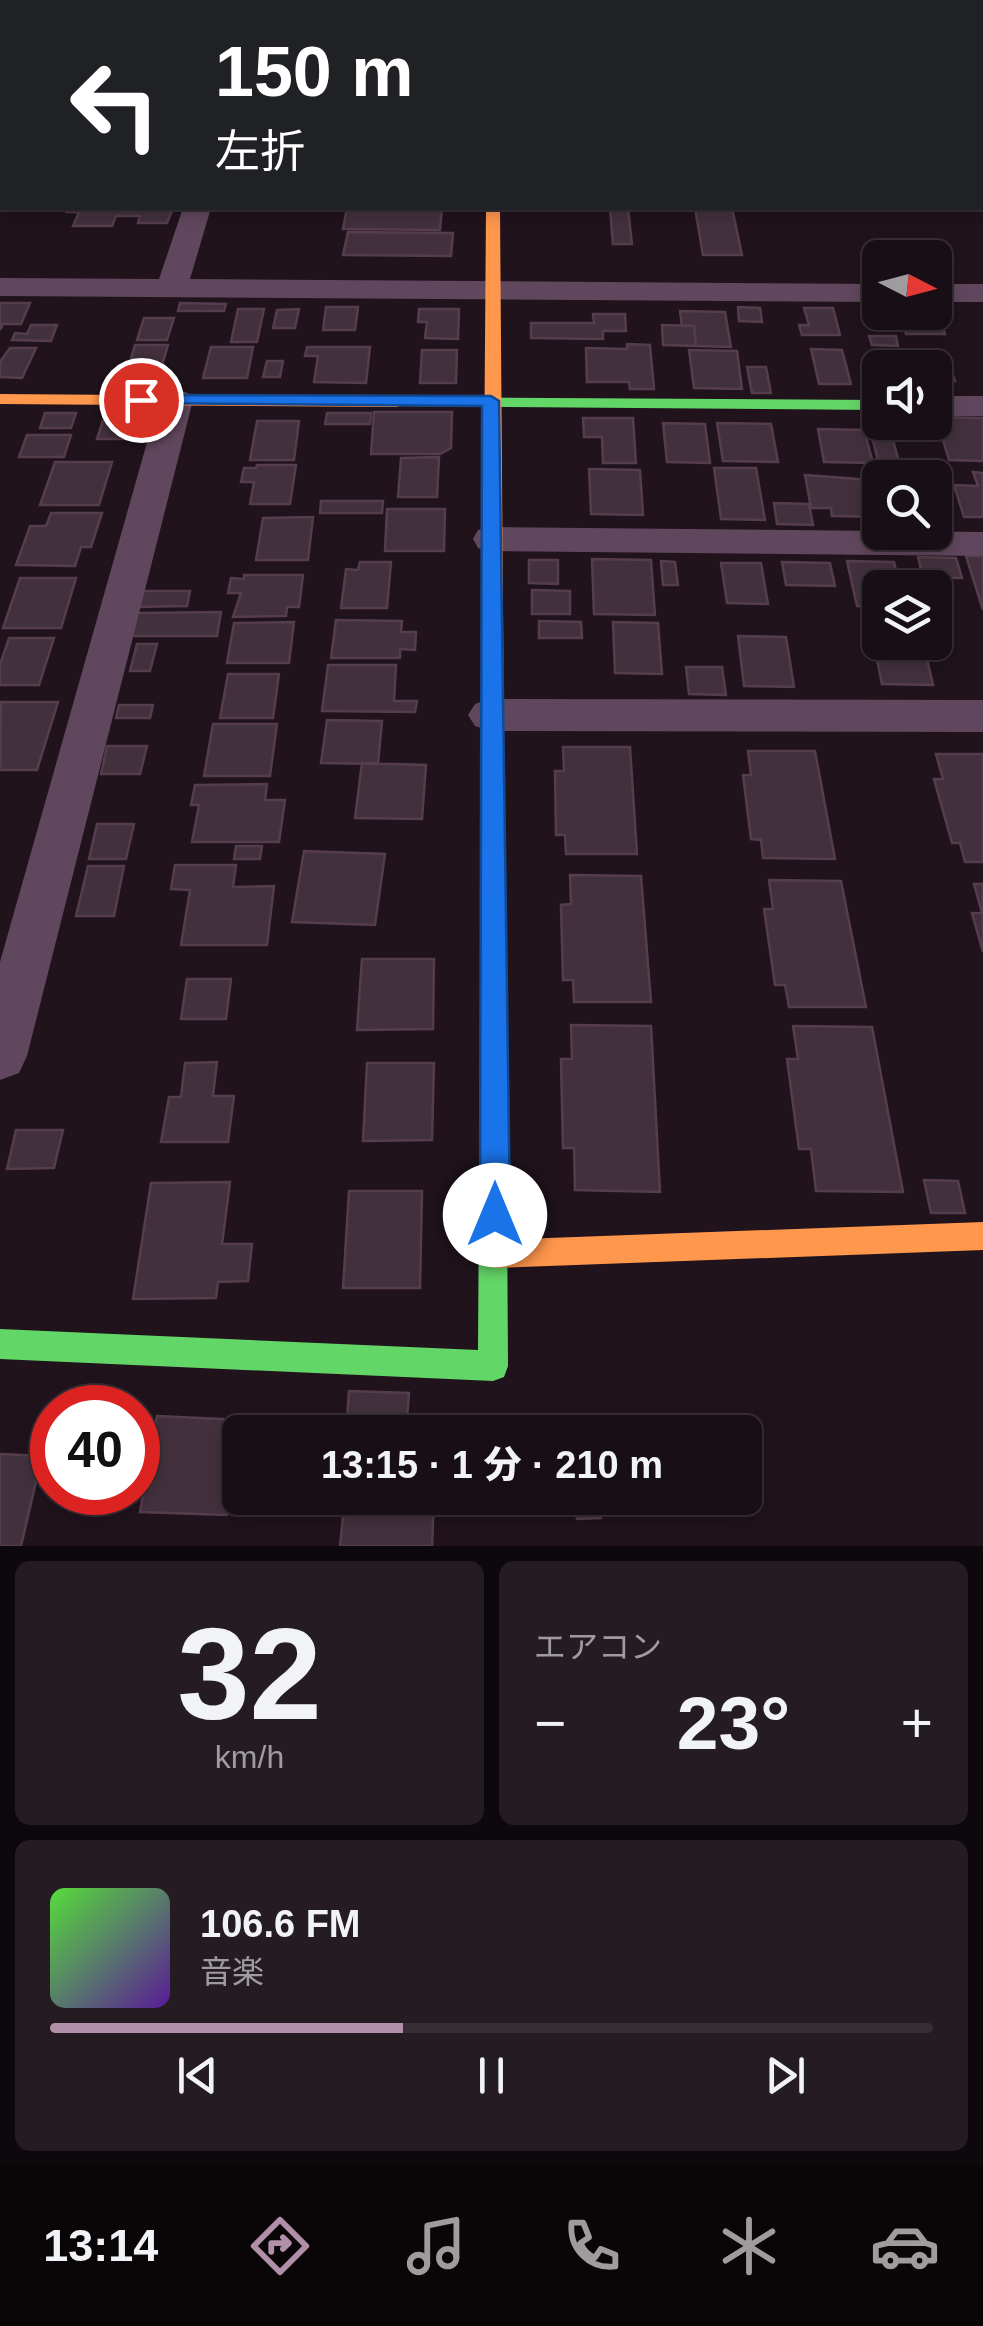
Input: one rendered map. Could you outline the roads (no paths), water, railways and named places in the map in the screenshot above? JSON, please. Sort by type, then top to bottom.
[{"type":"street","points":[[172,289],[196,210]]},
{"type":"street","points":[[0,1344],[492,1366],[496,1254],[490,715],[492,210]]},
{"type":"street","points":[[0,287],[862,293]]},
{"type":"street","points":[[952,293],[983,293]]},
{"type":"street","points":[[0,400],[862,405]]},
{"type":"street","points":[[0,1056],[176,400]]},
{"type":"street","points":[[952,406],[983,406]]},
{"type":"street","points":[[492,539],[983,544]]},
{"type":"street","points":[[490,715],[983,716]]},
{"type":"street","points":[[496,1254],[983,1236]]}]
